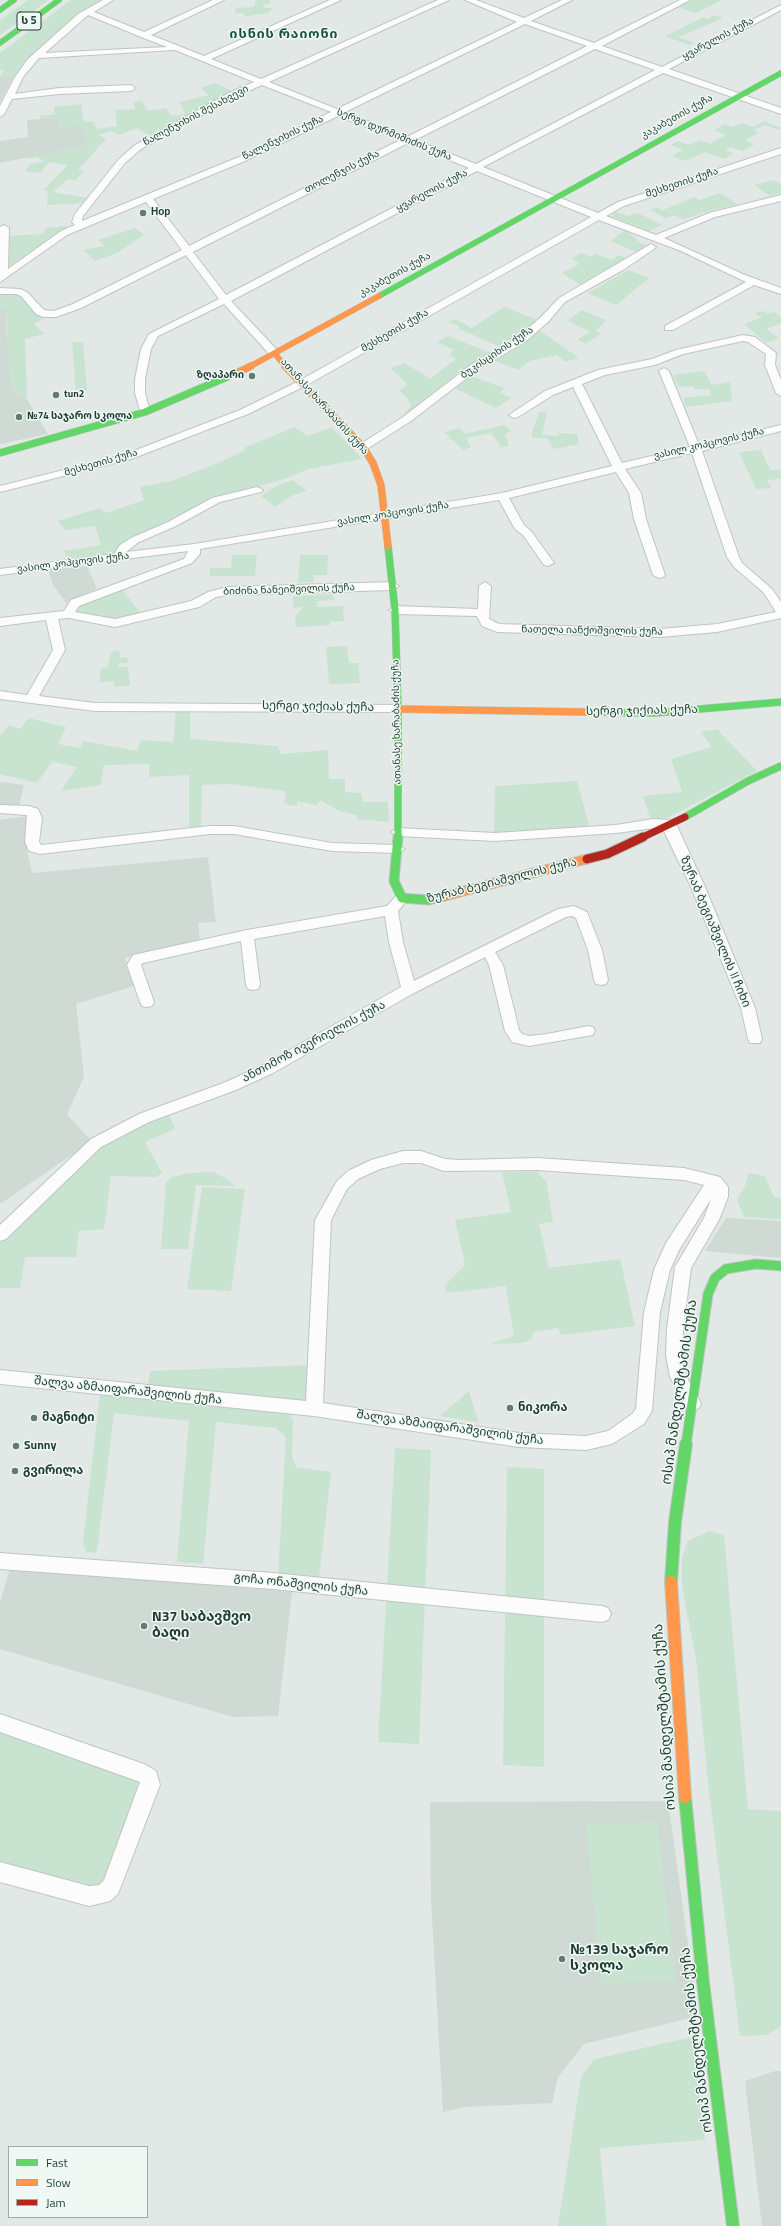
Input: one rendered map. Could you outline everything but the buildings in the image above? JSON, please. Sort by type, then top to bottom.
[{"type":"main road","name":"ს 5","points":[[0,10],[14,0]]},
{"type":"main road","name":"ს 5","points":[[0,44],[59,0]]},
{"type":"main road","name":"კაკაბეთის ქუჩა","points":[[0,453],[145,412],[202,390],[275,354],[781,73]]},
{"type":"main road","name":"ათანასე ხარაბაძის ქუჩა","points":[[275,354],[301,384],[363,447],[373,463],[381,485],[395,610],[398,708],[398,849],[394,881],[402,898]]},
{"type":"main road","name":"სერგი ჯიქიას ქუჩა","points":[[398,708],[654,713],[781,702]]},
{"type":"main road","name":"ზურაბ ბეგიაშვილის ქუჩა","points":[[402,898],[408,900],[429,900],[607,854],[670,826],[748,781],[781,766]]},
{"type":"main road","name":"ოსიპ მანდელშტამის ქუჩა","points":[[733,2226],[703,1982],[683,1781],[670,1590],[675,1522],[708,1294],[715,1278],[726,1269],[756,1264],[781,1266]]},
{"type":"street","points":[[0,114],[19,77],[36,56],[86,12],[109,0]]},
{"type":"street","points":[[144,35],[220,0]]},
{"type":"street","points":[[204,59],[337,0]]},
{"type":"street","points":[[260,82],[445,0]]},
{"type":"street","points":[[469,0],[523,21],[781,111]]},
{"type":"street","name":"წალენჯიხის ქუჩა","points":[[1,277],[42,247],[81,226],[242,159],[568,0]]},
{"type":"street","name":"თოლენჯის ქუჩა","points":[[0,291],[17,291],[24,294],[43,314],[56,314],[109,291],[186,250],[686,0]]},
{"type":"street","name":"ყვარელის ქუჩა","points":[[145,412],[140,393],[140,379],[149,338],[154,334],[225,300],[781,7]]},
{"type":"street","name":"სერგი დურმიშიძის ქუჩა","points":[[86,12],[597,216],[654,243],[684,249],[752,282],[781,291]]},
{"type":"street","points":[[36,56],[178,49]]},
{"type":"street","name":"წალენჯიხის შესახვევი","points":[[81,226],[77,222],[78,216],[122,161],[138,147],[191,116],[260,82]]},
{"type":"street","points":[[9,96],[58,91],[131,88]]},
{"type":"street","name":"მესხეთის ქუჩა","points":[[0,489],[108,462],[146,450],[231,417],[301,384],[597,216],[640,196],[781,151]]},
{"type":"street","name":"ათანასე ხარაბაძის ქუჩა","points":[[147,198],[225,300],[275,354]]},
{"type":"street","name":"ბუკისციხის ქუჩა","points":[[363,447],[407,419],[476,366],[521,340],[544,320],[562,300],[620,268],[654,243],[712,215],[781,198]]},
{"type":"street","points":[[1,277],[4,228]]},
{"type":"street","points":[[669,328],[752,282]]},
{"type":"street","points":[[514,415],[549,393],[602,372],[621,367],[655,362],[680,352],[719,342],[751,338],[776,357],[770,365],[781,393]]},
{"type":"street","points":[[664,371],[695,447],[733,557],[738,565],[768,591],[781,612]]},
{"type":"street","points":[[576,383],[618,466],[635,493],[640,519],[659,575]]},
{"type":"street","name":"ვასილ კოპცოვის ქუჩა","points":[[0,572],[120,558],[194,547],[502,496],[695,447],[780,428]]},
{"type":"street","points":[[120,558],[120,553],[124,547],[135,540],[172,524],[202,506],[216,500],[257,490]]},
{"type":"street","points":[[502,496],[518,527],[527,533],[548,563]]},
{"type":"street","points":[[69,614],[70,608],[75,603],[188,562],[194,554],[194,547]]},
{"type":"street","name":"ბიძინა ნანეიშვილის ქუჩა","points":[[0,622],[69,614],[114,623],[195,604],[212,594],[227,591],[393,586]]},
{"type":"street","points":[[395,610],[483,613],[485,586]]},
{"type":"street","name":"ნათელა იანქოშვილის ქუჩა","points":[[483,613],[486,623],[497,628],[648,634],[717,628],[781,612]]},
{"type":"street","points":[[31,700],[59,650],[60,644],[51,616]]},
{"type":"street","name":"სერგი ჯიქიას ქუჩა","points":[[0,695],[95,707],[398,708]]},
{"type":"street","points":[[0,809],[29,810],[33,812],[35,818],[32,842],[34,848],[40,850],[210,830],[234,830],[332,847],[398,849]]},
{"type":"street","points":[[398,832],[495,837],[616,830],[661,822],[670,826]]},
{"type":"street","name":"ზურაბ ბეგიაშვილის II ჩიხი","points":[[670,826],[698,887],[748,1008],[755,1039]]},
{"type":"street","points":[[147,1002],[134,965],[138,959],[247,935],[331,922],[391,910],[402,898]]},
{"type":"street","points":[[391,910],[396,942],[409,990]]},
{"type":"street","name":"ანთიმოზ ივერიელის ქუჩა","points":[[0,1235],[96,1143],[144,1118],[231,1086],[268,1069],[409,990],[563,912],[574,910],[582,915],[595,950],[600,980]]},
{"type":"street","points":[[247,935],[253,985]]},
{"type":"street","points":[[488,951],[496,966],[512,1031],[518,1038],[528,1041],[588,1031]]},
{"type":"street","points":[[314,1409],[323,1220],[342,1185],[363,1169],[403,1157],[421,1158],[444,1165],[537,1164],[684,1174],[716,1181],[720,1187],[720,1197],[711,1220],[683,1267],[675,1328],[674,1355],[678,1377],[693,1403]]},
{"type":"street","name":"შალვა აზმაიფარაშვილის ქუჩა","points":[[0,1377],[314,1409],[519,1440],[586,1443],[612,1437],[638,1419],[644,1411],[652,1312],[662,1270],[672,1247],[716,1181]]},
{"type":"street","name":"გოჩა ონაშვილის ქუჩა","points":[[0,1561],[273,1581],[602,1614]]},
{"type":"street","points":[[0,1723],[144,1773],[149,1778],[150,1785],[111,1887],[103,1894],[89,1896],[0,1872]]},
{"type":"shaded area","points":[[0,77],[13,78],[0,102]]},
{"type":"shaded area","points":[[57,118],[60,127],[81,125],[89,145],[0,163],[0,141],[28,137],[27,120]]},
{"type":"shaded area","name":"№74 საჯარო სკოლა","points":[[0,309],[6,309],[6,328],[15,392],[27,399],[48,434],[0,444]]},
{"type":"shaded area","points":[[87,566],[97,588],[66,603],[53,585],[48,570]]},
{"type":"shaded area","points":[[0,782],[24,785],[19,806],[0,807]]},
{"type":"shaded area","points":[[26,816],[27,849],[32,873],[208,857],[216,922],[198,923],[200,943],[125,958],[134,986],[76,1004],[84,1076],[67,1115],[92,1141],[0,1204],[0,820]]},
{"type":"shaded area","points":[[726,1218],[781,1221],[781,1258],[705,1251]]},
{"type":"shaded area","name":"N37 საბავშვო ბაღი","points":[[10,1568],[292,1592],[278,1716],[233,1717],[0,1649],[0,1603]]},
{"type":"shaded area","name":"№139 საჯარო სკოლა","points":[[668,1801],[698,2016],[584,2044],[558,2077],[552,2103],[465,2107],[443,2112],[431,1901],[430,1802]]},
{"type":"shaded area","points":[[775,2071],[781,2071],[781,2226],[762,2226],[745,2081]]},
{"type":"green space","points":[[28,0],[49,0],[0,35],[0,20]]},
{"type":"green space","points":[[71,0],[105,0],[33,55],[13,78],[0,77],[4,70],[0,69],[0,53]]},
{"type":"green space","points":[[256,0],[269,0],[270,3],[263,4],[264,8],[272,8],[270,12],[244,17],[244,13],[235,13],[236,8],[254,7]]},
{"type":"green space","points":[[691,0],[722,0],[696,13],[677,7]]},
{"type":"green space","points":[[715,15],[723,18],[679,37],[694,43],[689,45],[665,36],[704,17],[708,19]]},
{"type":"green space","points":[[215,83],[234,92],[149,135],[137,128],[119,135],[111,131],[99,135],[106,139],[78,170],[84,171],[76,180],[67,180],[53,192],[87,198],[84,203],[47,205],[48,191],[43,190],[68,165],[49,162],[40,173],[25,171],[31,164],[44,161],[37,157],[30,159],[27,157],[89,145],[81,125],[60,127],[57,118],[40,119],[40,116],[55,114],[54,107],[81,104],[84,122],[93,121],[97,129],[117,126],[115,110],[135,109],[133,102],[142,101],[147,111],[166,108],[171,116],[185,114],[180,102],[209,95],[201,88]]},
{"type":"green space","points":[[764,121],[781,128],[778,130],[765,125],[754,130],[760,132],[745,140],[755,144],[742,151],[730,147],[725,150],[734,153],[724,159],[705,152],[686,161],[672,156],[683,150],[671,145],[678,141],[689,145],[700,140],[710,144],[726,135],[714,130],[725,124],[733,127],[742,123],[753,127]]},
{"type":"green space","points":[[774,180],[781,184],[781,193],[770,196],[754,185]]},
{"type":"green space","points":[[720,193],[738,204],[698,214],[683,220],[675,215],[666,218],[650,210],[657,207],[663,210],[695,197],[700,200]]},
{"type":"green space","points":[[617,212],[628,216],[638,213],[662,225],[649,231],[613,217],[612,213]]},
{"type":"green space","points":[[67,226],[59,234],[8,267],[8,236],[43,234],[46,228]]},
{"type":"green space","points":[[135,228],[144,235],[117,253],[95,261],[83,250],[105,246],[98,240]]},
{"type":"green space","points":[[625,230],[641,243],[649,246],[639,253],[610,241]]},
{"type":"green space","points":[[581,253],[591,257],[595,254],[612,260],[618,255],[630,259],[581,285],[562,273],[579,264],[571,258]]},
{"type":"green space","points":[[628,270],[649,278],[616,305],[588,293]]},
{"type":"green space","points":[[0,292],[15,293],[21,296],[43,319],[34,324],[44,334],[25,339],[27,399],[15,392],[10,384],[6,309],[0,309]]},
{"type":"green space","points":[[504,307],[538,320],[501,347],[457,328],[459,326],[448,322],[455,319],[472,328]]},
{"type":"green space","points":[[581,310],[606,320],[596,331],[601,334],[585,344],[578,339],[590,332],[568,321]]},
{"type":"green space","points":[[763,311],[768,314],[774,312],[781,317],[781,323],[766,329],[779,338],[766,343],[744,324],[761,318],[755,313]]},
{"type":"green space","points":[[539,330],[579,358],[565,362],[557,355],[530,361],[518,370],[495,361]]},
{"type":"green space","points":[[448,336],[493,354],[475,362],[453,377],[399,420],[411,406],[407,398],[399,390],[408,385],[390,368],[405,363],[430,379],[456,359],[449,355],[454,350],[437,342]]},
{"type":"green space","points":[[72,342],[83,342],[87,390],[76,391]]},
{"type":"green space","points":[[704,371],[712,385],[730,382],[732,401],[686,407],[683,398],[711,395],[709,389],[695,389],[693,386],[679,387],[673,375]]},
{"type":"green space","points":[[471,376],[504,388],[500,393],[511,398],[496,408],[454,388]]},
{"type":"green space","points":[[539,412],[547,412],[542,435],[558,436],[559,433],[577,434],[579,444],[554,449],[547,438],[534,438],[531,436]]},
{"type":"green space","points":[[505,425],[511,431],[505,434],[509,446],[501,447],[491,433],[466,438],[471,447],[463,450],[444,432],[459,428],[464,434]]},
{"type":"green space","points":[[294,427],[308,436],[332,427],[362,459],[308,469],[284,479],[205,501],[169,523],[120,547],[114,553],[106,557],[68,561],[64,551],[101,545],[95,526],[65,530],[58,521],[100,508],[106,513],[144,500],[140,487],[171,481],[211,466],[246,450],[244,448]]},
{"type":"green space","points":[[761,450],[770,470],[781,470],[781,479],[767,480],[771,488],[756,489],[739,452]]},
{"type":"green space","points":[[292,480],[307,491],[291,496],[275,507],[261,496],[276,486]]},
{"type":"green space","points":[[232,555],[257,555],[255,576],[210,576],[210,568],[231,568]]},
{"type":"green space","points":[[300,555],[328,555],[327,575],[314,575],[313,582],[298,582]]},
{"type":"green space","points":[[121,588],[142,615],[118,620],[77,612],[77,606]]},
{"type":"green space","points":[[333,594],[334,600],[317,601],[317,607],[343,606],[344,621],[330,622],[330,625],[296,627],[295,617],[303,607],[294,608],[293,596]]},
{"type":"green space","points":[[347,646],[349,663],[358,663],[360,683],[329,684],[326,647]]},
{"type":"green space","points":[[119,650],[120,658],[127,657],[128,663],[119,663],[117,667],[128,667],[130,685],[115,687],[114,681],[99,682],[101,668],[108,667],[111,652]]},
{"type":"green space","points":[[190,710],[190,739],[278,746],[281,754],[328,750],[329,779],[345,779],[345,792],[361,793],[363,802],[388,802],[389,822],[357,819],[357,815],[339,811],[320,800],[317,805],[297,801],[297,806],[284,804],[286,791],[230,784],[202,785],[201,829],[189,830],[189,775],[149,777],[149,764],[104,765],[101,785],[61,791],[77,767],[45,760],[52,762],[37,783],[0,774],[0,736],[9,725],[20,729],[29,718],[66,727],[58,744],[80,748],[83,741],[137,751],[141,740],[173,742],[176,711]]},
{"type":"green space","points":[[717,729],[757,771],[667,818],[651,821],[643,796],[682,792],[671,759],[712,747],[701,732]]},
{"type":"green space","points":[[577,781],[590,829],[494,834],[495,786]]},
{"type":"green space","points":[[168,1112],[175,1129],[145,1142],[162,1173],[156,1177],[111,1176],[104,1229],[79,1231],[76,1257],[25,1257],[20,1288],[0,1288],[0,1243],[97,1148]]},
{"type":"green space","points":[[213,1172],[227,1179],[235,1186],[196,1185],[188,1249],[161,1249],[166,1183],[171,1177],[189,1173]]},
{"type":"green space","points":[[502,1172],[537,1172],[546,1181],[553,1222],[539,1224],[549,1268],[620,1259],[635,1326],[561,1335],[558,1328],[533,1332],[532,1339],[522,1343],[490,1344],[514,1336],[506,1286],[446,1293],[445,1285],[465,1265],[455,1220],[511,1212]]},
{"type":"green space","points":[[749,1173],[765,1176],[774,1197],[781,1198],[781,1219],[744,1217],[737,1200],[745,1186]]},
{"type":"green space","points":[[202,1187],[245,1189],[231,1291],[187,1289]]},
{"type":"green space","points":[[310,1365],[308,1397],[303,1404],[148,1385],[150,1371]]},
{"type":"green space","points":[[469,1391],[478,1422],[440,1416]]},
{"type":"green space","points":[[100,1395],[288,1413],[293,1420],[292,1456],[296,1467],[331,1472],[319,1577],[278,1576],[286,1437],[276,1428],[216,1422],[203,1564],[177,1562],[189,1421],[114,1413],[96,1553],[86,1552],[83,1541]]},
{"type":"green space","points":[[395,1448],[431,1450],[419,1744],[378,1742]]},
{"type":"green space","points":[[507,1467],[544,1469],[544,1767],[503,1765]]},
{"type":"green space","points":[[709,1531],[724,1535],[748,1809],[781,1811],[781,2026],[767,2035],[740,2036],[709,1791],[696,1659],[682,1586],[682,1558],[688,1541]]},
{"type":"green space","points":[[0,1731],[138,1781],[140,1786],[105,1881],[98,1887],[83,1888],[0,1865]]},
{"type":"green space","points":[[657,1822],[676,1981],[601,1983],[586,1824]]},
{"type":"green space","points":[[692,2037],[705,2140],[600,2148],[607,2226],[558,2226],[581,2077],[594,2059]]},
{"type":"traffic: fast","points":[[0,10],[14,0]]},
{"type":"traffic: fast","points":[[0,43],[59,0]]},
{"type":"traffic: fast","points":[[379,296],[781,73]]},
{"type":"traffic: fast","points":[[0,453],[145,412],[241,371]]},
{"type":"traffic: fast","points":[[388,546],[395,610],[398,709],[398,832],[394,881],[398,893],[402,898],[408,900],[429,900],[445,896]]},
{"type":"traffic: fast","points":[[586,712],[654,713],[781,702]]},
{"type":"traffic: fast","points":[[685,817],[748,781],[781,766]]},
{"type":"traffic: fast","points":[[671,1582],[675,1522],[708,1294],[715,1278],[726,1269],[756,1264],[781,1266]]},
{"type":"traffic: fast","points":[[685,1797],[703,1982],[733,2226]]},
{"type":"traffic: slow","points":[[241,371],[379,296]]},
{"type":"traffic: slow","points":[[275,354],[301,384],[363,447],[373,463],[381,485],[388,546]]},
{"type":"traffic: slow","points":[[398,709],[586,712]]},
{"type":"traffic: slow","points":[[445,896],[587,859]]},
{"type":"traffic: slow","points":[[671,1582],[685,1797]]},
{"type":"traffic: jam","points":[[587,859],[607,854],[685,817]]},
{"type":"place","name":"Нор","points":[[143,213]]},
{"type":"place","name":"ზღაპარი","points":[[252,376]]},
{"type":"place","name":"tun2","points":[[56,395]]},
{"type":"place","name":"№74 საჯარო სკოლა","points":[[19,417]]},
{"type":"place","name":"ნიკორა","points":[[510,1408]]},
{"type":"place","name":"მაგნიტი","points":[[34,1418]]},
{"type":"place","name":"Sunny","points":[[16,1446]]},
{"type":"place","name":"გვირილა","points":[[15,1471]]},
{"type":"place","name":"N37 საბავშვო ბაღი","points":[[144,1626]]},
{"type":"place","name":"№139 საჯარო სკოლა","points":[[562,1959]]},
{"type":"district","name":"ისნის რაიონი","points":[[284,35]]}]
